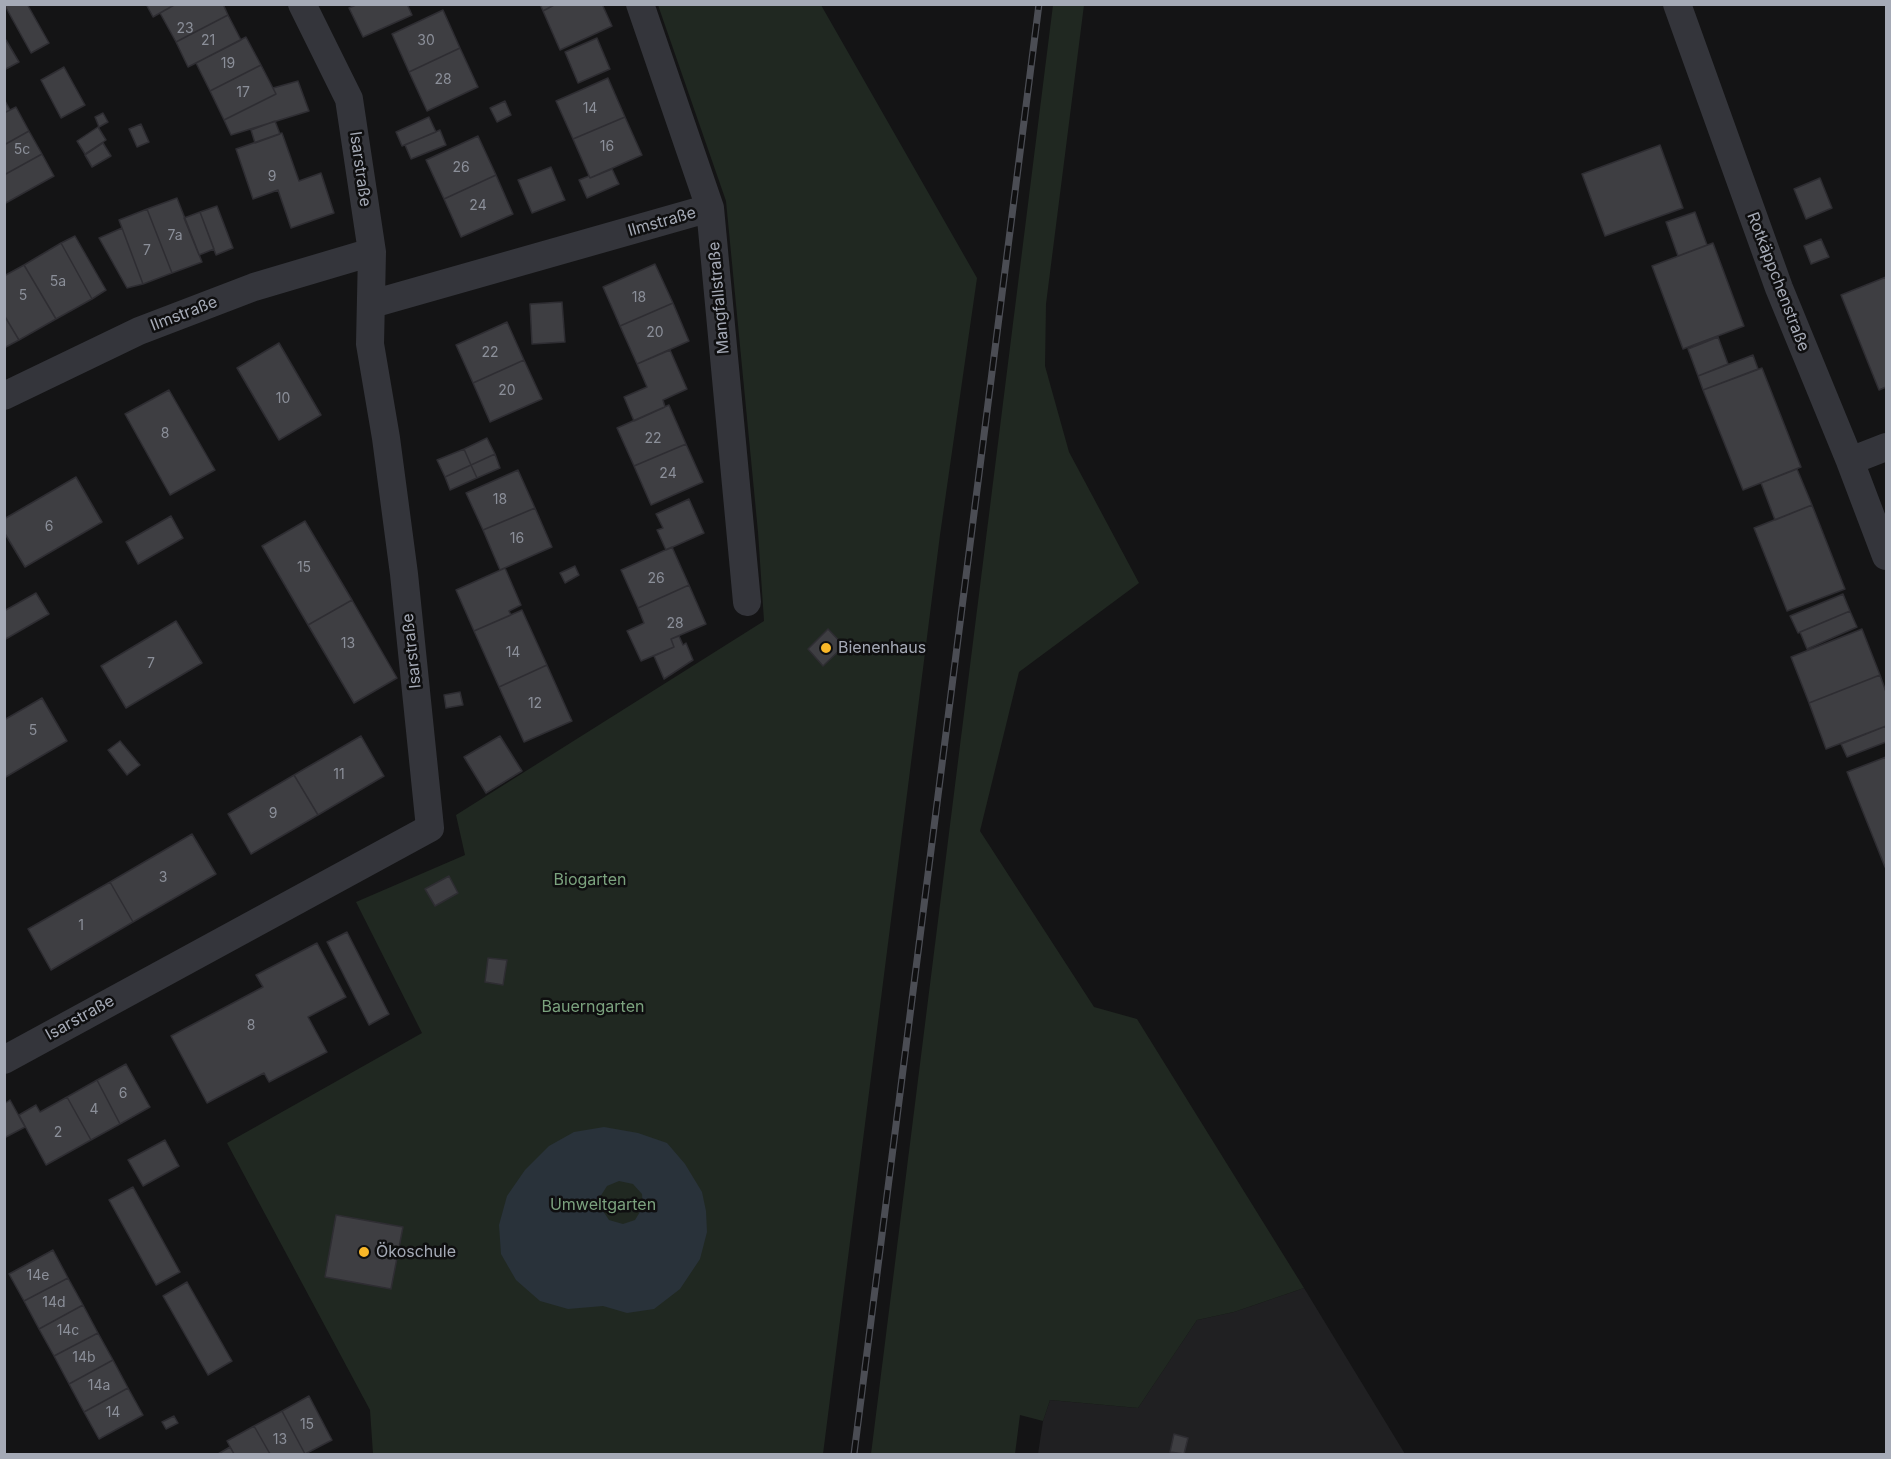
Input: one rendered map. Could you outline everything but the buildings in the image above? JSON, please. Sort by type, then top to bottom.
[{"type":"street","name":"Isarstraße","points":[[4,1060],[430,828],[404,574],[386,438],[370,344],[372,252],[350,99],[302,4]]},
{"type":"street","name":"Mangfallstraße","points":[[640,4],[710,208],[747,602]]},
{"type":"street","name":"Rotkäppchenstraße","points":[[1677,4],[1779,288],[1887,556]]},
{"type":"street","name":"Ilmstraße","points":[[372,304],[710,208]]},
{"type":"street","name":"Ilmstraße","points":[[4,396],[139,331],[254,287],[372,252]]},
{"type":"street","points":[[1850,461],[1887,447]]},
{"type":"shaded area","points":[[604,1127],[638,1133],[667,1143],[685,1164],[702,1192],[707,1232],[700,1259],[680,1289],[654,1309],[627,1313],[603,1306],[568,1309],[540,1301],[516,1280],[501,1254],[499,1225],[507,1196],[525,1170],[549,1146],[574,1132]],"holes":[[[619,1181],[633,1184],[642,1194],[643,1207],[635,1220],[623,1224],[609,1220],[601,1208],[600,1197],[607,1186]]]},
{"type":"shaded area","points":[[1304,1288],[1405,1454],[1038,1454],[1043,1421],[1050,1400],[1138,1408],[1197,1320],[1234,1312]]},
{"type":"green space","name":"Umweltgarten","points":[[658,5],[821,5],[977,278],[940,535],[823,1454],[373,1454],[370,1410],[227,1143],[422,1033],[356,902],[465,855],[456,815],[764,621],[758,532],[726,201]]},
{"type":"green space","points":[[1053,5],[1084,5],[1046,304],[1045,366],[1069,452],[1139,583],[1019,672],[980,831],[1094,1007],[1137,1019],[1304,1288],[1234,1312],[1197,1320],[1138,1408],[1050,1400],[1043,1421],[1020,1415],[1015,1454],[871,1454]]},
{"type":"railway","points":[[854,1454],[1039,4]]},
{"type":"place","name":"Bienenhaus","points":[[826,648]]},
{"type":"place","name":"Ökoschule","points":[[364,1252]]},
{"type":"park label","name":"Biogarten","points":[[590,880]]},
{"type":"park label","name":"Bauerngarten","points":[[593,1007]]}]
